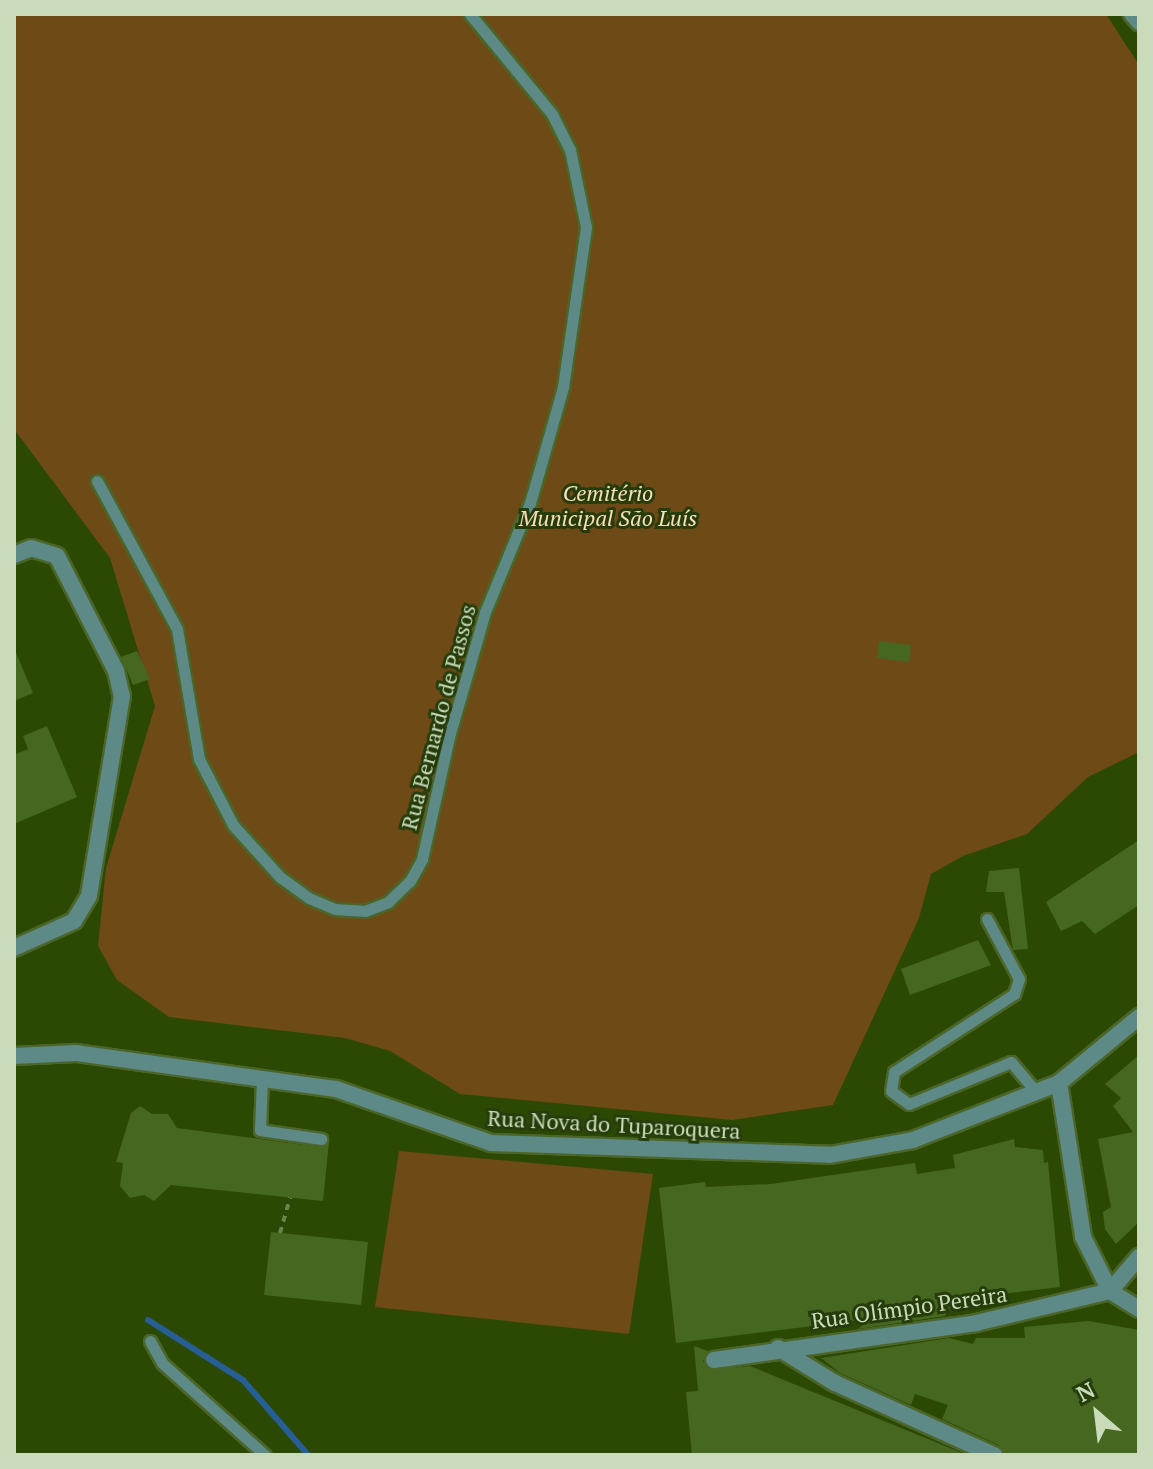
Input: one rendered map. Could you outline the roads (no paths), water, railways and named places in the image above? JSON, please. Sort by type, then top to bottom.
[{"type":"street","points":[[1132,14],[1139,22]]},
{"type":"street","points":[[14,555],[31,548],[57,556],[116,671],[122,696],[89,896],[74,921],[14,948]]},
{"type":"street","name":"Rua Nova do Tuparoquera","points":[[14,1056],[76,1053],[336,1089],[491,1143],[830,1155],[913,1140],[1059,1083],[1139,1017]]},
{"type":"street","points":[[1059,1083],[1083,1237],[1110,1291],[1139,1309]]},
{"type":"street","points":[[1110,1291],[1139,1257]]},
{"type":"street","name":"Rua Olímpio Pereira","points":[[714,1360],[778,1348],[976,1323],[1110,1291]]},
{"type":"street","points":[[778,1348],[835,1383],[994,1455]]},
{"type":"lane","name":"Rua Bernardo de Passos","points":[[97,481],[177,629],[189,679],[199,759],[233,825],[280,877],[309,898],[335,909],[365,911],[388,902],[410,881],[422,859],[449,737],[485,612],[530,503],[563,387],[586,227],[570,150],[552,114],[470,14]]},
{"type":"lane","points":[[987,919],[1019,979],[1014,994],[894,1072],[891,1091],[909,1104],[1011,1062],[1036,1092]]},
{"type":"lane","points":[[262,1079],[260,1130],[321,1139]]},
{"type":"lane","points":[[150,1341],[162,1363],[265,1455]]},
{"type":"waterway","points":[[148,1320],[243,1380],[308,1455]]},
{"type":"park label","name":"Cemitério Municipal São Luís","points":[[608,504]]}]
